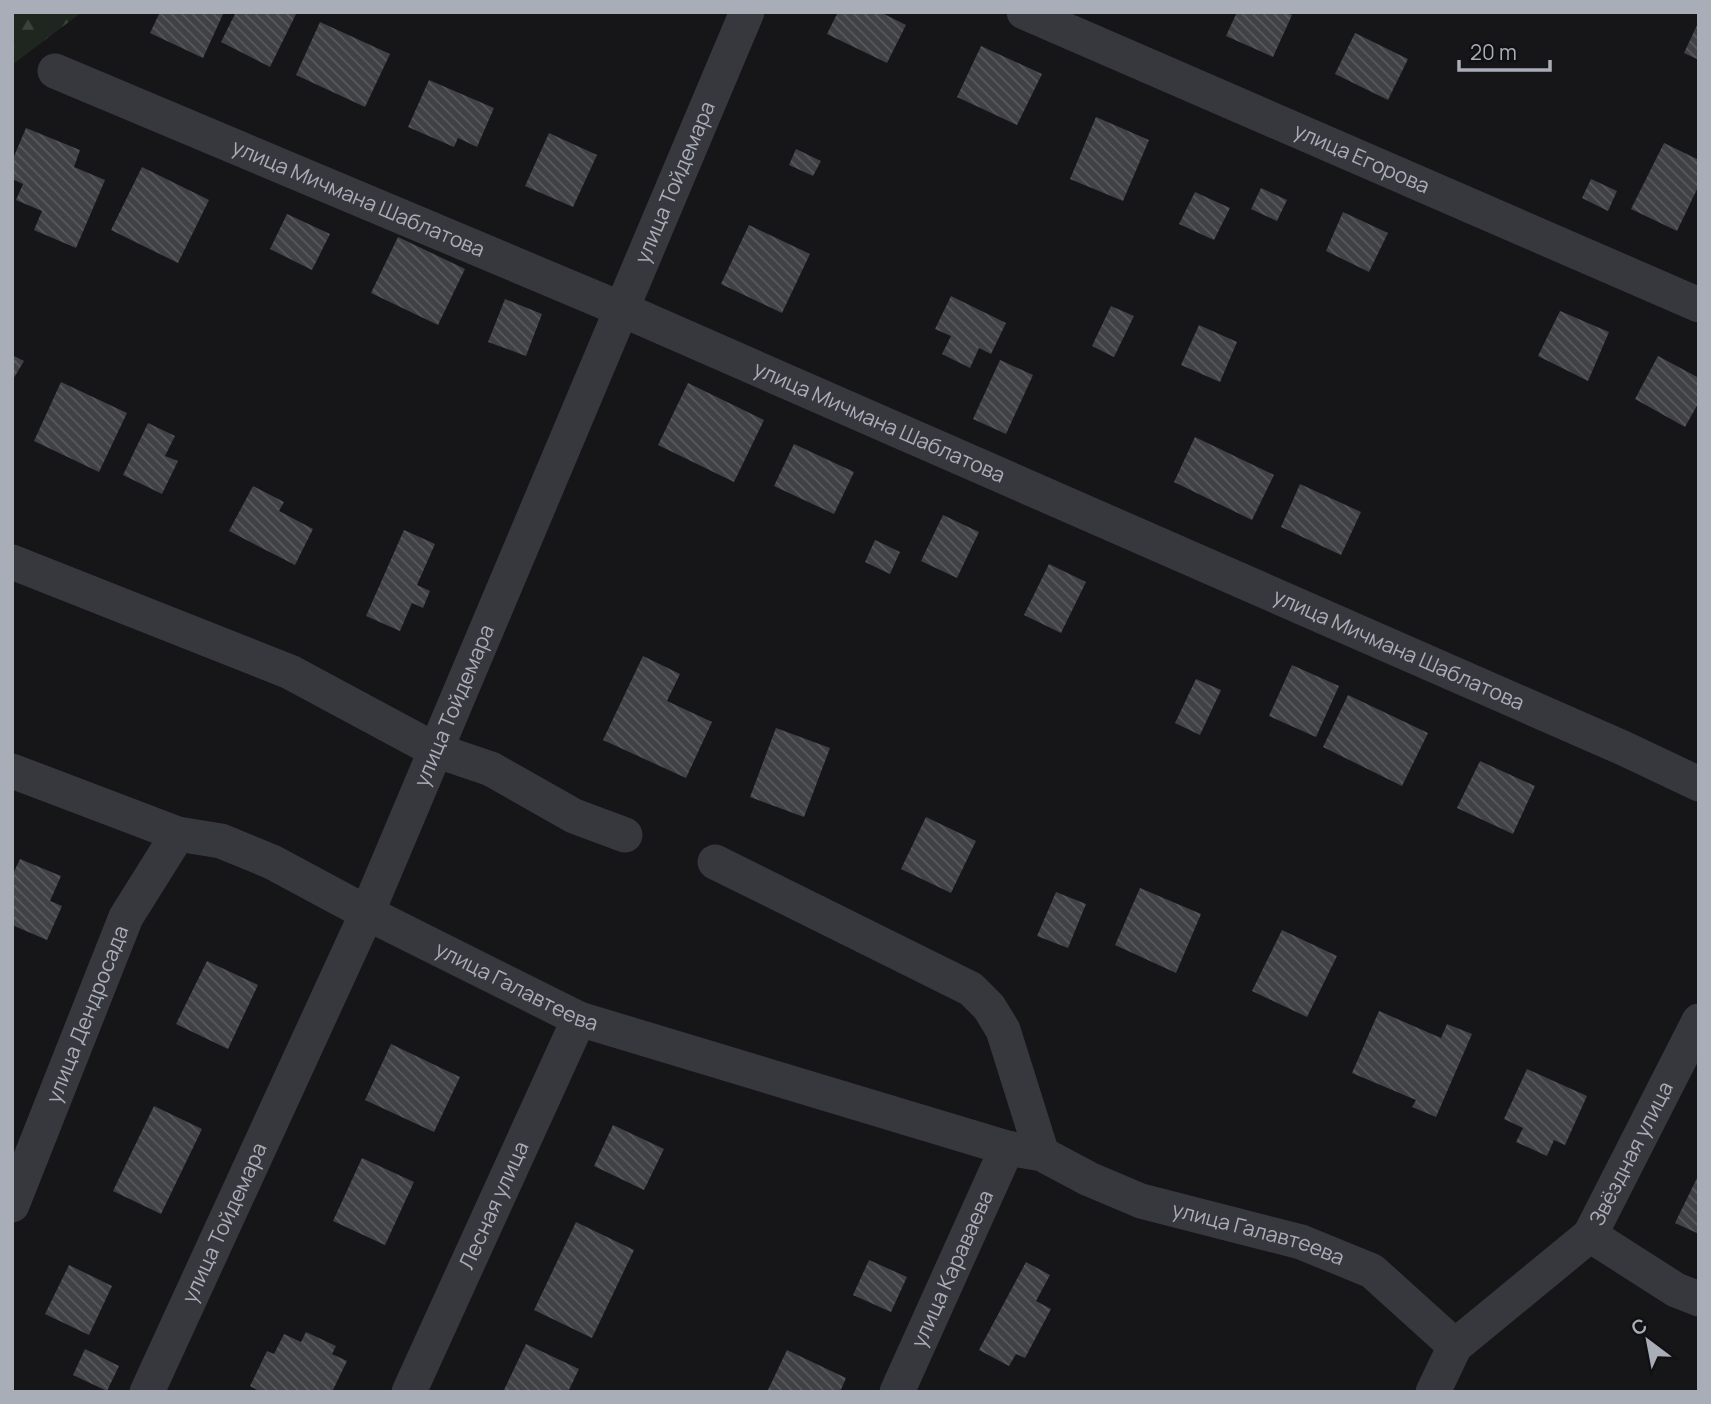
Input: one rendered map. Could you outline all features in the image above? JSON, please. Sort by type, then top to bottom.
[{"type":"street","name":"улица Тойдемара","points":[[147,1392],[367,914],[747,12]]},
{"type":"street","name":"улица Егорова","points":[[1024,12],[1699,305]]},
{"type":"street","name":"улица Мичмана Шаблатова","points":[[55,71],[621,309],[1598,737],[1699,784]]},
{"type":"street","points":[[12,562],[290,672],[435,750],[491,769],[574,816],[625,835]]},
{"type":"street","name":"улица Галавтеева","points":[[12,771],[178,834],[220,841],[259,856],[367,914],[579,1019],[1007,1148],[1042,1154],[1089,1179],[1141,1201],[1301,1242],[1372,1271],[1455,1346]]},
{"type":"street","name":"улица Дендросада","points":[[12,1205],[126,917],[178,834]]},
{"type":"street","points":[[715,862],[971,989],[989,1007],[1003,1030],[1042,1154]]},
{"type":"street","name":"Лесная улица","points":[[409,1392],[579,1019]]},
{"type":"street","name":"Звёздная улица","points":[[1433,1392],[1455,1346],[1590,1235],[1699,1021]]},
{"type":"street","name":"улица Караваева","points":[[897,1392],[1007,1148]]},
{"type":"street","points":[[1590,1235],[1676,1290],[1699,1299]]},
{"type":"green space","points":[[12,12],[82,12],[12,65]]},
{"type":"building","points":[[160,12],[224,12],[203,58],[150,33]]},
{"type":"building","points":[[236,12],[297,12],[270,67],[221,42]]},
{"type":"building","points":[[838,12],[880,12],[906,25],[887,63],[827,34]]},
{"type":"building","points":[[1237,12],[1285,12],[1292,15],[1273,57],[1226,36]]},
{"type":"building","points":[[1699,21],[1699,60],[1684,53]]},
{"type":"building","points":[[320,22],[390,54],[365,107],[296,75]]},
{"type":"building","points":[[1355,33],[1408,59],[1388,100],[1335,74]]},
{"type":"building","points":[[981,46],[1042,74],[1017,125],[957,97]]},
{"type":"building","points":[[429,80],[494,108],[477,147],[458,138],[454,147],[408,127]]},
{"type":"building","points":[[1096,117],[1149,140],[1123,201],[1070,179]]},
{"type":"building","points":[[26,128],[80,150],[74,167],[105,180],[76,248],[34,230],[42,211],[16,200],[23,184],[12,179],[12,161]]},
{"type":"building","points":[[549,133],[597,155],[573,207],[525,186]]},
{"type":"building","points":[[1664,143],[1699,160],[1699,185],[1677,231],[1631,209]]},
{"type":"building","points":[[796,149],[821,161],[813,176],[789,165]]},
{"type":"building","points":[[142,167],[209,200],[178,263],[111,230]]},
{"type":"building","points":[[1591,179],[1617,191],[1608,211],[1582,198]]},
{"type":"building","points":[[1261,188],[1287,200],[1277,221],[1251,209]]},
{"type":"building","points":[[1195,192],[1230,208],[1214,240],[1179,224]]},
{"type":"building","points":[[1343,212],[1388,233],[1369,272],[1326,251]]},
{"type":"building","points":[[287,214],[330,234],[312,270],[270,249]]},
{"type":"building","points":[[749,225],[810,254],[782,313],[721,284]]},
{"type":"building","points":[[398,237],[465,269],[438,325],[371,293]]},
{"type":"building","points":[[951,296],[1006,323],[991,354],[979,348],[970,368],[942,354],[951,336],[935,329]]},
{"type":"building","points":[[505,299],[542,314],[526,356],[488,342]]},
{"type":"building","points":[[1111,306],[1134,316],[1114,357],[1092,346]]},
{"type":"building","points":[[1560,311],[1609,332],[1588,381],[1538,356]]},
{"type":"building","points":[[1199,325],[1237,342],[1220,382],[1181,365]]},
{"type":"building","points":[[12,355],[24,361],[12,381]]},
{"type":"building","points":[[1658,356],[1699,378],[1699,402],[1685,427],[1635,399]]},
{"type":"building","points":[[1000,360],[1033,375],[1006,434],[973,419]]},
{"type":"building","points":[[61,382],[127,413],[99,472],[34,441]]},
{"type":"building","points":[[688,383],[764,420],[734,482],[658,445]]},
{"type":"building","points":[[148,423],[175,436],[165,456],[178,461],[162,494],[123,475]]},
{"type":"building","points":[[1195,437],[1274,475],[1252,520],[1174,482]]},
{"type":"building","points":[[794,444],[854,472],[834,514],[774,486]]},
{"type":"building","points":[[1300,484],[1361,512],[1341,555],[1281,527]]},
{"type":"building","points":[[253,486],[284,502],[279,511],[313,529],[295,565],[229,531]]},
{"type":"building","points":[[943,515],[979,532],[957,578],[921,561]]},
{"type":"building","points":[[404,530],[435,544],[417,585],[430,591],[423,608],[412,603],[400,631],[366,616]]},
{"type":"building","points":[[875,540],[900,552],[890,574],[865,562]]},
{"type":"building","points":[[1049,564],[1086,582],[1061,633],[1024,615]]},
{"type":"building","points":[[643,656],[680,674],[667,701],[712,722],[686,778],[603,740]]},
{"type":"building","points":[[1292,665],[1339,686],[1316,737],[1269,716]]},
{"type":"building","points":[[1196,679],[1221,690],[1200,735],[1175,723]]},
{"type":"building","points":[[1348,695],[1428,733],[1402,786],[1323,747]]},
{"type":"building","points":[[776,728],[830,748],[804,817],[750,797]]},
{"type":"building","points":[[1480,761],[1535,786],[1513,834],[1457,808]]},
{"type":"building","points":[[926,817],[976,841],[951,893],[901,869]]},
{"type":"building","points":[[20,859],[61,876],[50,901],[62,906],[47,940],[12,925],[12,876]]},
{"type":"building","points":[[1140,888],[1201,914],[1176,973],[1115,945]]},
{"type":"building","points":[[1056,892],[1086,904],[1068,948],[1037,936]]},
{"type":"building","points":[[1282,930],[1337,956],[1307,1017],[1252,991]]},
{"type":"building","points":[[207,961],[258,985],[228,1049],[176,1024]]},
{"type":"building","points":[[1379,1011],[1441,1038],[1447,1024],[1472,1034],[1436,1117],[1412,1107],[1416,1100],[1352,1073]]},
{"type":"building","points":[[391,1044],[460,1077],[434,1132],[365,1100]]},
{"type":"building","points":[[1527,1069],[1587,1096],[1565,1145],[1554,1140],[1547,1156],[1516,1142],[1523,1128],[1504,1119]]},
{"type":"building","points":[[154,1106],[202,1129],[161,1214],[113,1191]]},
{"type":"building","points":[[613,1125],[664,1149],[644,1190],[594,1166]]},
{"type":"building","points":[[362,1158],[414,1182],[385,1245],[333,1221]]},
{"type":"building","points":[[1699,1174],[1699,1234],[1675,1223]]},
{"type":"building","points":[[576,1222],[634,1250],[592,1338],[534,1310]]},
{"type":"building","points":[[869,1260],[907,1277],[891,1312],[853,1295]]},
{"type":"building","points":[[1026,1262],[1050,1275],[1036,1301],[1051,1309],[1025,1358],[1016,1354],[1009,1366],[979,1350]]},
{"type":"building","points":[[69,1265],[112,1286],[89,1335],[45,1314]]},
{"type":"building","points":[[306,1332],[336,1346],[332,1354],[347,1361],[332,1392],[261,1392],[250,1386],[267,1351],[274,1354],[284,1334],[301,1342]]},
{"type":"building","points":[[526,1344],[579,1369],[568,1392],[503,1392]]},
{"type":"building","points":[[85,1349],[119,1366],[107,1391],[73,1375]]},
{"type":"building","points":[[787,1350],[846,1378],[840,1392],[767,1392]]}]
